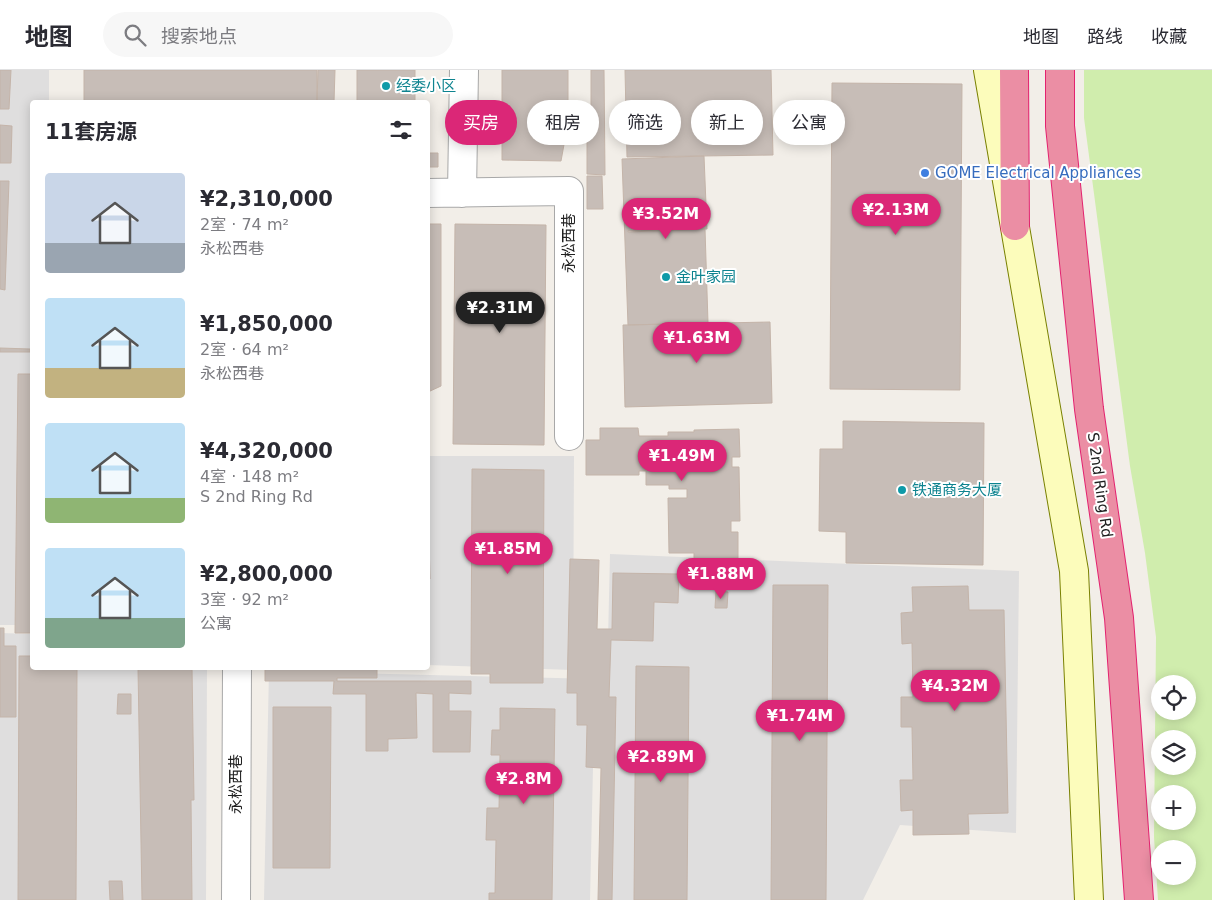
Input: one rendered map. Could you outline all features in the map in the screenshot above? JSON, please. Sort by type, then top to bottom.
[{"type":"highway","points":[[1014,70],[1015,226]]},
{"type":"highway","name":"S 2nd Ring Rd","points":[[1060,70],[1060,126],[1089,409],[1119,618],[1137,892]]},
{"type":"street","points":[[462,193],[464,70]]},
{"type":"street","points":[[988,70],[1074,571],[1089,900]]},
{"type":"street","name":"永松西巷","points":[[430,193],[569,191],[569,436]]},
{"type":"street","name":"永松西巷","points":[[236,670],[236,900]]},
{"type":"shaded area","points":[[0,70],[49,70],[49,100],[30,100],[30,625],[0,625]]},
{"type":"shaded area","points":[[430,456],[574,456],[573,670],[430,665]]},
{"type":"shaded area","points":[[610,554],[1019,571],[1016,833],[900,825],[863,900],[602,900]]},
{"type":"shaded area","points":[[0,633],[30,634],[30,670],[207,670],[206,900],[0,900]]},
{"type":"shaded area","points":[[269,671],[595,679],[590,900],[264,900]]},
{"type":"green space","points":[[1084,70],[1212,70],[1212,900],[1158,900],[1157,885],[1196,885],[1196,840],[1154,840],[1154,837],[1154,830],[1196,830],[1196,785],[1155,785],[1155,775],[1196,775],[1196,730],[1155,730],[1155,720],[1196,720],[1196,675],[1156,675],[1156,637],[1145,553],[1130,466],[1084,118]]},
{"type":"building","points":[[0,70],[11,70],[9,109],[0,109]]},
{"type":"building","points":[[84,70],[317,70],[317,100],[84,100]]},
{"type":"building","points":[[318,70],[335,70],[334,100],[317,100]]},
{"type":"building","name":"经委小区","points":[[357,70],[415,70],[415,100],[357,100]]},
{"type":"building","points":[[502,70],[568,70],[568,100],[527,100],[527,145],[564,145],[561,161],[502,160],[502,145],[517,145],[517,100],[502,100]]},
{"type":"building","points":[[591,70],[604,70],[605,175],[587,174],[587,145],[599,145],[599,100],[591,100]]},
{"type":"building","points":[[625,70],[771,70],[773,155],[627,157],[627,145],[681,145],[681,100],[626,100]]},
{"type":"building","points":[[832,83],[962,84],[960,390],[830,389],[832,145],[845,145],[845,100],[832,100]]},
{"type":"building","points":[[0,125],[12,126],[11,163],[0,163]]},
{"type":"building","points":[[430,153],[438,153],[438,167],[430,167]]},
{"type":"building","name":"金叶家园","points":[[704,156],[707,229],[705,229],[708,323],[628,325],[622,159]],"holes":[[[701,229],[628,232],[628,231]]]},
{"type":"building","points":[[587,176],[602,176],[603,209],[587,209]]},
{"type":"building","points":[[0,181],[9,181],[5,290],[0,289]]},
{"type":"building","points":[[430,224],[441,224],[441,386],[430,391]]},
{"type":"building","points":[[455,224],[546,225],[544,445],[453,444]]},
{"type":"building","points":[[770,322],[772,403],[625,407],[623,325]]},
{"type":"building","points":[[0,348],[30,349],[30,352],[0,352]]},
{"type":"building","points":[[18,374],[30,374],[30,633],[15,633]]},
{"type":"building","name":"铁通商务大厦","points":[[843,421],[984,423],[983,565],[846,563],[846,532],[819,531],[820,449],[843,449]]},
{"type":"building","points":[[600,428],[638,428],[639,436],[668,436],[668,432],[694,432],[694,430],[739,429],[740,457],[732,457],[732,467],[739,467],[740,521],[731,521],[731,532],[738,532],[738,558],[694,559],[694,553],[669,553],[668,498],[687,498],[687,489],[669,489],[669,485],[646,485],[646,471],[639,471],[639,475],[586,475],[586,440],[600,440]]},
{"type":"building","points":[[472,469],[544,470],[543,683],[490,683],[490,674],[471,674]]},
{"type":"building","points":[[570,559],[599,560],[597,629],[612,629],[613,573],[679,574],[678,603],[654,602],[653,641],[611,640],[609,697],[616,697],[612,900],[598,900],[601,768],[586,767],[587,725],[577,725],[577,693],[567,693]]},
{"type":"building","points":[[773,585],[828,585],[826,900],[771,900]]},
{"type":"building","points":[[968,586],[969,610],[1004,610],[1008,813],[968,814],[969,834],[913,835],[913,810],[901,811],[900,780],[913,780],[912,727],[901,727],[901,697],[913,697],[912,643],[902,644],[901,613],[913,612],[912,587]]},
{"type":"building","points":[[716,591],[728,592],[727,608],[715,608]]},
{"type":"building","points":[[0,628],[4,628],[4,646],[16,646],[16,717],[0,717]]},
{"type":"building","points":[[19,656],[30,656],[30,670],[77,670],[76,900],[18,900]]},
{"type":"building","points":[[636,666],[689,667],[687,900],[634,900]]},
{"type":"building","points":[[138,670],[192,670],[194,800],[191,800],[192,900],[142,900]]},
{"type":"building","points":[[265,670],[377,670],[377,678],[337,678],[337,681],[471,681],[471,694],[449,693],[449,711],[471,711],[470,752],[433,752],[433,694],[416,693],[417,738],[388,739],[388,751],[366,751],[366,694],[333,694],[334,681],[265,681]]},
{"type":"building","points":[[118,694],[131,694],[131,714],[117,714]]},
{"type":"building","points":[[273,707],[331,707],[330,868],[273,868]]},
{"type":"building","points":[[500,708],[555,709],[552,900],[489,900],[489,893],[495,893],[496,840],[486,840],[487,808],[499,808],[500,755],[491,755],[492,730],[500,730]]},
{"type":"building","points":[[109,881],[122,881],[123,900],[110,900]]},
{"type":"place","name":"经委小区","points":[[386,86]]},
{"type":"place","name":"GOME Electrical Appliances","points":[[925,173]]},
{"type":"place","name":"金叶家园","points":[[666,277]]},
{"type":"place","name":"铁通商务大厦","points":[[902,490]]}]
